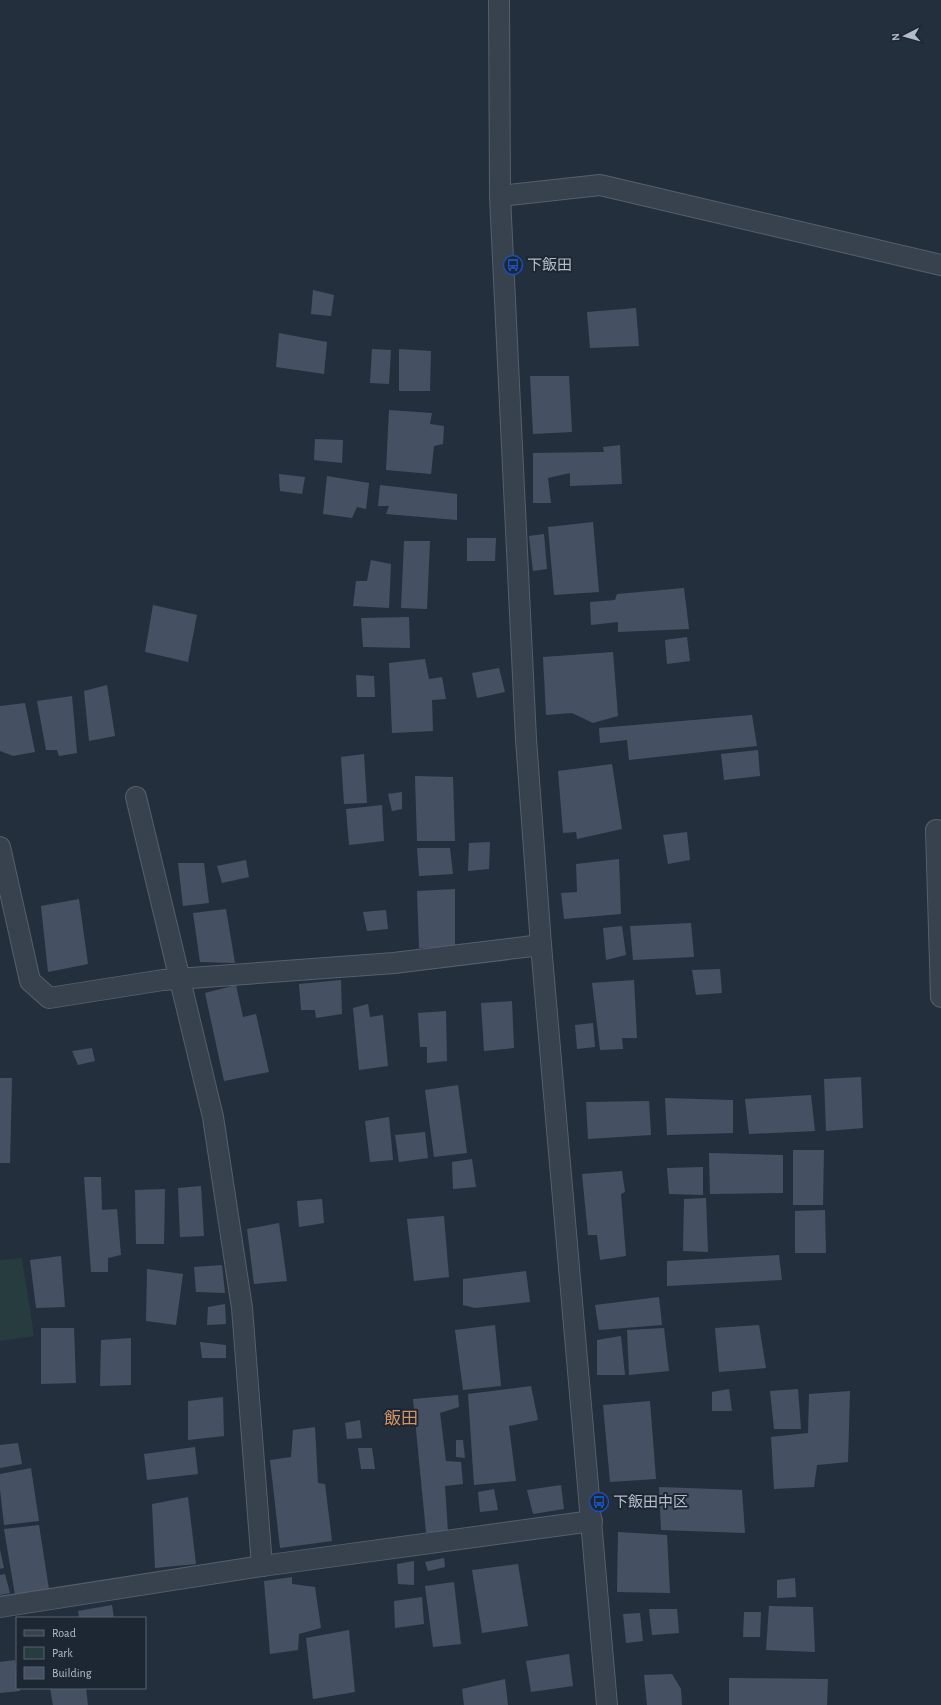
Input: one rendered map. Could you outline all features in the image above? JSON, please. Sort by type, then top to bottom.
[{"type":"street","points":[[499,0],[500,196],[526,740],[541,945],[607,1705]]},
{"type":"street","points":[[500,196],[600,185],[941,265]]},
{"type":"street","points":[[136,797],[213,1118],[242,1308],[262,1566]]},
{"type":"street","points":[[941,831],[936,830],[941,997]]},
{"type":"street","points":[[0,847],[30,981],[49,998],[179,978],[394,963],[541,945]]},
{"type":"street","points":[[0,1607],[262,1566],[592,1521]]},
{"type":"green space","points":[[22,1258],[34,1336],[0,1341],[0,1260]]},
{"type":"building","points":[[313,290],[334,295],[331,316],[311,314]]},
{"type":"building","points":[[636,308],[639,346],[590,348],[587,312]]},
{"type":"building","points":[[279,333],[327,342],[324,374],[276,367]]},
{"type":"building","points":[[372,349],[391,350],[389,384],[370,383]]},
{"type":"building","points":[[399,349],[431,351],[430,391],[399,391]]},
{"type":"building","points":[[530,376],[569,376],[572,432],[533,434]]},
{"type":"building","points":[[389,410],[432,413],[430,424],[444,426],[443,444],[434,446],[431,474],[386,470]]},
{"type":"building","points":[[315,439],[343,440],[342,463],[314,460]]},
{"type":"building","points":[[620,445],[622,484],[570,486],[570,473],[548,478],[551,503],[533,503],[533,453],[604,452],[603,447]]},
{"type":"building","points":[[279,474],[305,477],[302,494],[280,491]]},
{"type":"building","points":[[327,476],[369,483],[366,509],[357,507],[352,518],[323,514]]},
{"type":"building","points":[[380,485],[457,494],[457,520],[386,514],[389,506],[378,506]]},
{"type":"building","points":[[593,522],[599,592],[554,595],[548,527]]},
{"type":"building","points":[[544,534],[547,569],[533,571],[529,536]]},
{"type":"building","points":[[467,538],[496,538],[495,561],[467,561]]},
{"type":"building","points":[[404,541],[430,541],[427,609],[401,608]]},
{"type":"building","points":[[371,560],[391,564],[389,608],[353,606],[356,581],[367,581]]},
{"type":"building","points":[[684,588],[689,629],[618,632],[618,622],[591,625],[590,602],[615,600],[617,594]]},
{"type":"building","points":[[153,605],[197,615],[188,662],[145,652]]},
{"type":"building","points":[[409,617],[410,648],[363,647],[361,618]]},
{"type":"building","points":[[687,637],[690,661],[667,664],[665,640]]},
{"type":"building","points":[[613,652],[618,716],[593,723],[572,713],[546,715],[543,657]]},
{"type":"building","points":[[425,659],[429,679],[442,677],[446,699],[432,700],[433,731],[392,733],[389,663]]},
{"type":"building","points":[[499,668],[505,692],[477,698],[472,673]]},
{"type":"building","points":[[356,675],[374,676],[375,697],[357,697]]},
{"type":"building","points":[[107,685],[115,736],[89,741],[84,691]]},
{"type":"building","points":[[72,696],[77,753],[59,756],[57,750],[46,750],[37,701]]},
{"type":"building","points":[[25,703],[35,752],[13,756],[0,751],[0,706]]},
{"type":"building","points":[[752,715],[757,746],[629,760],[627,740],[600,743],[599,728]]},
{"type":"building","points":[[758,750],[760,776],[724,780],[721,754]]},
{"type":"building","points":[[364,754],[367,803],[344,804],[341,757]]},
{"type":"building","points":[[612,764],[622,829],[577,839],[576,832],[563,833],[558,771]]},
{"type":"building","points":[[415,776],[453,777],[455,841],[417,841]]},
{"type":"building","points":[[402,792],[402,809],[392,811],[388,794]]},
{"type":"building","points":[[382,805],[384,841],[349,845],[346,809]]},
{"type":"building","points":[[687,832],[690,860],[668,864],[663,835]]},
{"type":"building","points":[[490,842],[489,869],[468,871],[469,843]]},
{"type":"building","points":[[417,848],[450,848],[453,874],[419,876]]},
{"type":"building","points":[[619,859],[621,914],[564,919],[561,893],[577,892],[576,864]]},
{"type":"building","points":[[246,860],[249,877],[222,883],[217,866]]},
{"type":"building","points":[[178,863],[204,863],[209,903],[183,906]]},
{"type":"building","points":[[455,889],[455,947],[419,948],[417,891]]},
{"type":"building","points":[[79,899],[88,964],[48,972],[41,906]]},
{"type":"building","points":[[226,909],[235,963],[200,962],[193,913]]},
{"type":"building","points":[[386,910],[388,929],[367,931],[363,912]]},
{"type":"building","points":[[691,923],[694,957],[633,960],[630,926]]},
{"type":"building","points":[[622,926],[626,955],[606,960],[603,928]]},
{"type":"building","points":[[720,969],[722,993],[696,995],[692,970]]},
{"type":"building","points":[[341,980],[342,1014],[316,1018],[315,1010],[301,1010],[299,984]]},
{"type":"building","points":[[634,980],[637,1038],[622,1038],[623,1049],[600,1050],[592,983]]},
{"type":"building","points":[[236,985],[243,1017],[256,1014],[269,1072],[224,1081],[205,993]]},
{"type":"building","points":[[512,1001],[514,1048],[484,1051],[481,1003]]},
{"type":"building","points":[[368,1004],[370,1017],[383,1015],[388,1066],[359,1070],[353,1008]]},
{"type":"building","points":[[446,1011],[447,1061],[427,1063],[427,1047],[420,1047],[418,1013]]},
{"type":"building","points":[[593,1023],[595,1047],[577,1049],[575,1025]]},
{"type":"building","points":[[92,1048],[95,1061],[78,1065],[72,1051]]},
{"type":"building","points":[[861,1077],[863,1128],[826,1131],[824,1079]]},
{"type":"building","points":[[0,1078],[12,1078],[10,1163],[0,1163]]},
{"type":"building","points":[[458,1085],[467,1153],[434,1157],[425,1090]]},
{"type":"building","points":[[811,1095],[815,1131],[749,1134],[745,1099]]},
{"type":"building","points":[[665,1098],[733,1100],[733,1133],[667,1135]]},
{"type":"building","points":[[649,1101],[651,1135],[588,1139],[586,1102]]},
{"type":"building","points":[[389,1117],[393,1160],[370,1162],[365,1121]]},
{"type":"building","points":[[425,1132],[428,1158],[399,1162],[395,1135]]},
{"type":"building","points":[[793,1150],[824,1150],[823,1205],[793,1205]]},
{"type":"building","points":[[709,1153],[783,1155],[783,1193],[710,1194]]},
{"type":"building","points":[[472,1159],[476,1187],[453,1189],[452,1162]]},
{"type":"building","points":[[703,1167],[703,1195],[669,1194],[667,1168]]},
{"type":"building","points":[[622,1171],[625,1192],[621,1194],[626,1256],[600,1260],[597,1235],[588,1235],[582,1174]]},
{"type":"building","points":[[84,1177],[101,1177],[102,1210],[117,1209],[121,1255],[108,1258],[108,1272],[91,1272]]},
{"type":"building","points":[[201,1186],[204,1236],[180,1237],[178,1188]]},
{"type":"building","points":[[165,1189],[164,1244],[136,1244],[135,1190]]},
{"type":"building","points":[[706,1198],[708,1252],[683,1251],[684,1199]]},
{"type":"building","points":[[322,1199],[324,1223],[299,1227],[297,1201]]},
{"type":"building","points":[[825,1210],[826,1253],[795,1253],[795,1211]]},
{"type":"building","points":[[444,1216],[449,1277],[414,1281],[407,1219]]},
{"type":"building","points":[[279,1223],[287,1281],[254,1284],[247,1229]]},
{"type":"building","points":[[779,1255],[782,1280],[667,1286],[667,1261]]},
{"type":"building","points":[[61,1256],[65,1307],[36,1308],[30,1260]]},
{"type":"building","points":[[222,1265],[225,1293],[196,1292],[194,1267]]},
{"type":"building","points":[[147,1269],[183,1274],[176,1325],[146,1321]]},
{"type":"building","points":[[526,1271],[530,1302],[475,1308],[463,1305],[463,1279]]},
{"type":"building","points":[[659,1297],[662,1325],[599,1330],[595,1305]]},
{"type":"building","points":[[225,1304],[226,1324],[207,1325],[208,1307]]},
{"type":"building","points":[[495,1325],[501,1386],[463,1390],[455,1330]]},
{"type":"building","points":[[759,1325],[766,1368],[719,1372],[715,1328]]},
{"type":"building","points":[[41,1328],[74,1328],[76,1383],[41,1384]]},
{"type":"building","points":[[664,1328],[669,1371],[629,1375],[627,1330]]},
{"type":"building","points":[[621,1336],[625,1375],[597,1375],[597,1340]]},
{"type":"building","points":[[131,1338],[131,1385],[100,1386],[101,1340]]},
{"type":"building","points":[[200,1342],[226,1345],[226,1358],[202,1358]]},
{"type":"building","points":[[531,1386],[538,1420],[509,1426],[516,1481],[474,1485],[468,1394]]},
{"type":"building","points":[[729,1389],[732,1411],[712,1411],[712,1392]]},
{"type":"building","points":[[798,1389],[801,1429],[774,1429],[770,1391]]},
{"type":"building","points":[[850,1391],[848,1462],[817,1465],[814,1487],[774,1489],[771,1437],[808,1433],[809,1394]]},
{"type":"building","points":[[458,1395],[459,1407],[440,1413],[446,1461],[461,1462],[463,1484],[445,1486],[448,1532],[426,1532],[413,1399]]},
{"type":"building","points":[[223,1397],[224,1436],[188,1440],[188,1401]]},
{"type":"building","points":[[650,1401],[656,1479],[610,1482],[603,1405]]},
{"type":"building","points":[[360,1420],[362,1438],[347,1439],[345,1423]]},
{"type":"building","points":[[315,1427],[318,1483],[325,1484],[332,1541],[280,1548],[270,1460],[291,1457],[293,1430]]},
{"type":"building","points":[[456,1440],[463,1440],[465,1458],[456,1457]]},
{"type":"building","points":[[18,1443],[22,1464],[0,1468],[0,1445]]},
{"type":"building","points":[[195,1447],[198,1474],[147,1480],[144,1454]]},
{"type":"building","points":[[358,1448],[372,1448],[375,1469],[361,1469]]},
{"type":"building","points":[[31,1468],[39,1521],[4,1525],[0,1474]]},
{"type":"building","points":[[561,1485],[564,1509],[533,1514],[527,1490]]},
{"type":"building","points":[[659,1487],[742,1490],[745,1533],[661,1530]]},
{"type":"building","points":[[494,1489],[498,1510],[480,1512],[478,1492]]},
{"type":"building","points":[[188,1497],[196,1564],[155,1568],[152,1504]]},
{"type":"building","points":[[39,1525],[49,1589],[15,1595],[4,1529]]},
{"type":"building","points":[[618,1532],[667,1535],[670,1593],[617,1592]]},
{"type":"building","points":[[0,1550],[4,1568],[0,1569]]},
{"type":"building","points":[[444,1558],[445,1567],[428,1571],[425,1562]]},
{"type":"building","points":[[414,1561],[414,1585],[398,1584],[397,1564]]},
{"type":"building","points":[[518,1564],[528,1626],[482,1633],[472,1570]]},
{"type":"building","points":[[5,1574],[10,1593],[0,1595],[0,1575]]},
{"type":"building","points":[[292,1577],[292,1584],[315,1587],[321,1628],[299,1634],[298,1650],[270,1654],[264,1581]]},
{"type":"building","points":[[795,1578],[796,1597],[777,1598],[777,1580]]},
{"type":"building","points":[[454,1582],[461,1644],[433,1647],[425,1586]]},
{"type":"building","points":[[422,1597],[424,1624],[395,1628],[394,1601]]},
{"type":"building","points":[[112,1605],[114,1617],[79,1617],[78,1611]]},
{"type":"building","points":[[769,1606],[813,1607],[815,1652],[766,1650]]},
{"type":"building","points":[[649,1609],[677,1609],[679,1633],[652,1635]]},
{"type":"building","points":[[744,1612],[761,1612],[760,1637],[743,1637]]},
{"type":"building","points":[[640,1613],[643,1641],[626,1643],[623,1614]]},
{"type":"building","points":[[349,1630],[355,1692],[313,1699],[306,1638]]},
{"type":"building","points":[[569,1654],[573,1686],[531,1692],[526,1661]]},
{"type":"building","points":[[15,1660],[16,1689],[20,1689],[20,1691],[0,1693],[0,1662]]},
{"type":"building","points":[[672,1674],[681,1689],[682,1705],[647,1705],[644,1675]]},
{"type":"building","points":[[729,1678],[828,1679],[827,1705],[729,1705]]},
{"type":"building","points":[[505,1679],[508,1705],[464,1705],[462,1689]]},
{"type":"building","points":[[50,1689],[86,1689],[88,1705],[53,1705]]},
{"type":"place","name":"下飯田","points":[[513,265]]},
{"type":"place","name":"下飯田中区","points":[[599,1502]]},
{"type":"district","name":"飯田","points":[[401,1418]]}]
